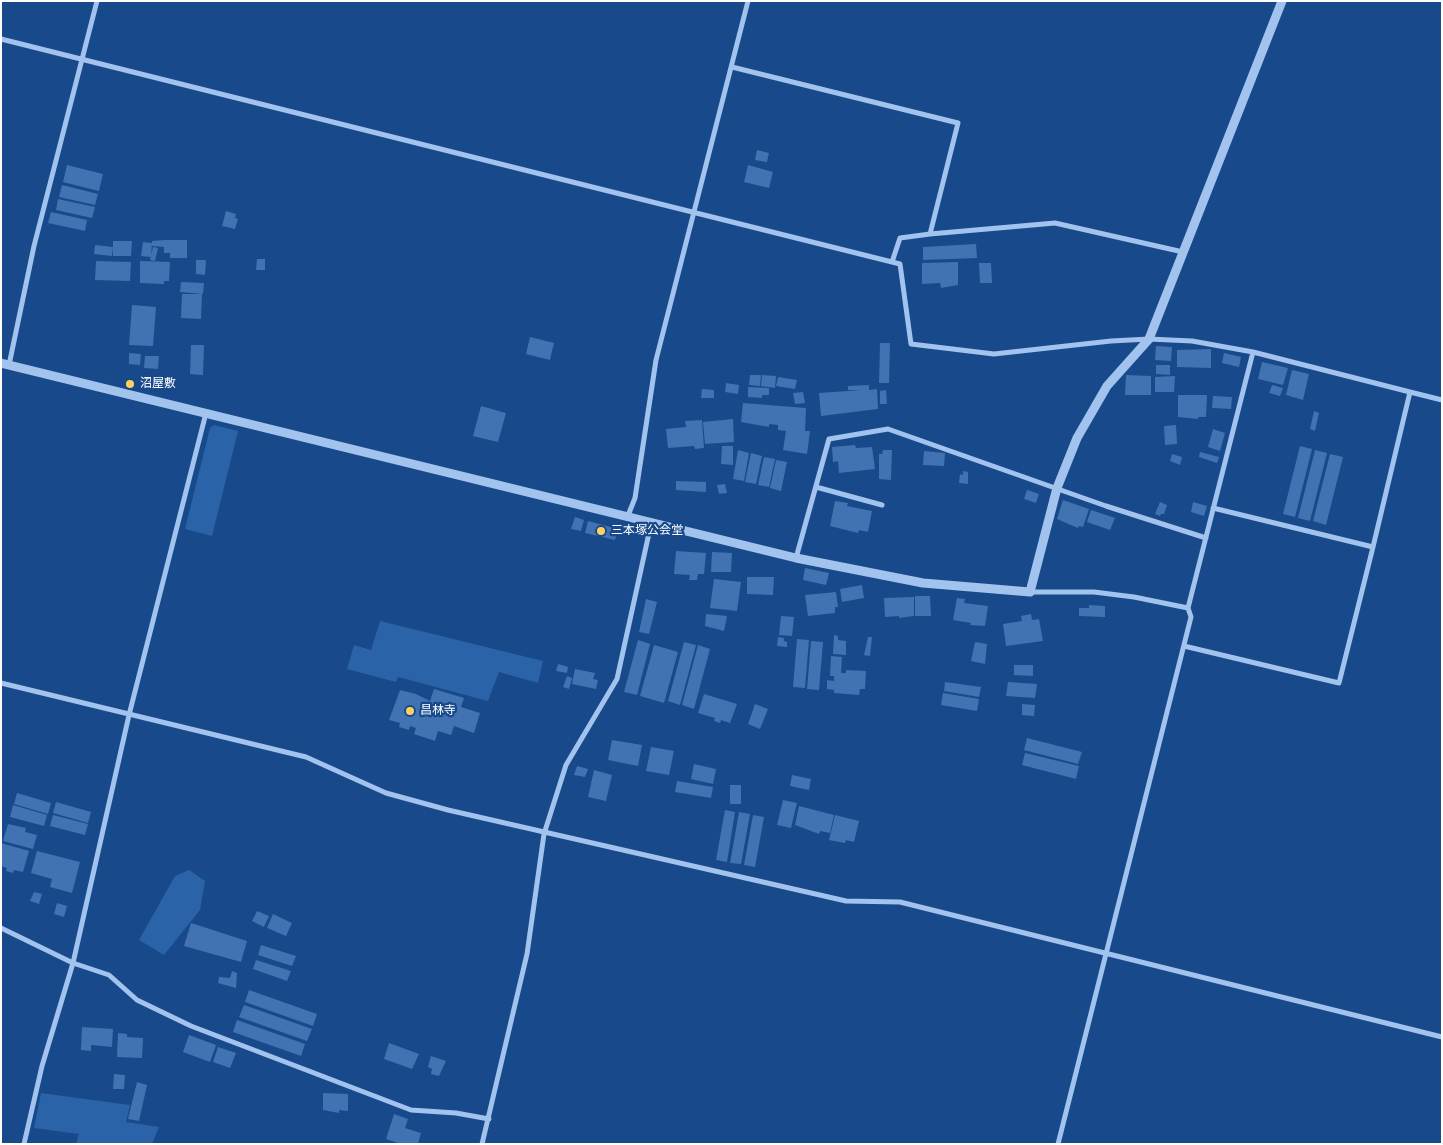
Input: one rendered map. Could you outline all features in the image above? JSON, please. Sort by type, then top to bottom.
[{"type":"street","points":[[97,1],[5,364],[651,524],[796,558],[923,583],[1030,592],[1094,592],[1134,597],[1188,608]]},
{"type":"street","points":[[627,518],[635,498],[656,360],[748,1]]},
{"type":"street","points":[[1030,592],[1057,488],[1077,438],[1107,386],[1149,339],[1282,1]]},
{"type":"street","points":[[1,39],[900,264],[911,344],[994,354],[1111,341],[1149,339],[1192,341],[1253,352],[1442,400]]},
{"type":"street","points":[[732,67],[958,123],[930,234]]},
{"type":"street","points":[[892,262],[900,238],[1054,224],[1183,252]]},
{"type":"street","points":[[1058,1144],[1184,646],[1191,617],[1188,608],[1253,352]]},
{"type":"street","points":[[1184,646],[1339,683],[1410,392]]},
{"type":"street","points":[[24,1144],[42,1066],[73,963],[129,715],[206,414]]},
{"type":"street","points":[[796,558],[829,439],[888,429],[1206,538]]},
{"type":"street","points":[[816,487],[882,505]]},
{"type":"street","points":[[1213,508],[1372,547]]},
{"type":"street","points":[[482,1144],[527,954],[544,834],[566,765],[617,679],[651,524]]},
{"type":"street","points":[[1,683],[306,757],[386,793],[544,834],[846,901],[900,902],[1442,1037]]},
{"type":"street","points":[[1,928],[73,963],[109,975],[137,1000],[191,1026],[411,1110],[456,1113],[489,1119]]},
{"type":"shaded area","points":[[214,425],[238,431],[212,536],[185,529],[210,428]]},
{"type":"shaded area","points":[[380,621],[543,661],[538,683],[499,672],[488,701],[398,677],[396,682],[347,669],[354,645],[371,650]]},
{"type":"shaded area","points":[[189,870],[205,881],[200,910],[164,955],[139,940],[175,876]]},
{"type":"shaded area","points":[[41,1093],[130,1105],[126,1122],[159,1127],[152,1144],[76,1144],[79,1134],[34,1128]]},
{"type":"building","points":[[757,150],[769,153],[767,162],[755,160]]},
{"type":"building","points":[[67,165],[103,174],[99,191],[63,182]]},
{"type":"building","points":[[748,165],[773,172],[769,188],[744,182]]},
{"type":"building","points":[[62,185],[98,194],[95,205],[59,197]]},
{"type":"building","points":[[58,199],[95,207],[92,218],[56,210]]},
{"type":"building","points":[[226,211],[236,214],[235,218],[238,219],[235,229],[222,226]]},
{"type":"building","points":[[51,212],[87,220],[85,231],[48,223]]},
{"type":"building","points":[[187,240],[187,258],[170,258],[170,253],[164,253],[164,247],[152,246],[152,241]]},
{"type":"building","points":[[113,241],[132,241],[131,256],[113,256]]},
{"type":"building","points":[[143,242],[152,243],[151,257],[141,256]]},
{"type":"building","points":[[976,244],[977,258],[923,260],[923,247]]},
{"type":"building","points":[[95,245],[113,247],[112,256],[94,254]]},
{"type":"building","points":[[153,247],[158,248],[155,261],[150,260]]},
{"type":"building","points":[[257,259],[265,259],[265,270],[256,270]]},
{"type":"building","points":[[196,260],[206,260],[205,275],[196,274]]},
{"type":"building","points":[[96,261],[131,262],[130,281],[95,280]]},
{"type":"building","points":[[140,261],[170,262],[169,281],[164,281],[164,284],[140,283]]},
{"type":"building","points":[[958,262],[958,285],[941,288],[940,283],[922,284],[922,263]]},
{"type":"building","points":[[979,263],[991,263],[992,283],[980,283]]},
{"type":"building","points":[[181,282],[204,283],[203,294],[180,292]]},
{"type":"building","points":[[182,294],[202,294],[201,319],[181,318]]},
{"type":"building","points":[[132,305],[156,307],[153,346],[129,345]]},
{"type":"building","points":[[530,337],[554,343],[550,360],[526,354]]},
{"type":"building","points":[[880,343],[890,343],[889,383],[879,383]]},
{"type":"building","points":[[191,345],[204,345],[203,375],[190,374]]},
{"type":"building","points":[[1156,346],[1172,347],[1171,361],[1155,360]]},
{"type":"building","points":[[1211,349],[1211,368],[1177,367],[1177,350]]},
{"type":"building","points":[[129,353],[141,354],[140,365],[129,364]]},
{"type":"building","points":[[1224,353],[1241,357],[1239,367],[1222,363]]},
{"type":"building","points":[[145,356],[159,356],[158,369],[144,368]]},
{"type":"building","points":[[1262,362],[1288,368],[1283,385],[1258,379]]},
{"type":"building","points":[[1156,365],[1170,365],[1170,375],[1156,374]]},
{"type":"building","points":[[1292,370],[1309,374],[1303,400],[1286,395]]},
{"type":"building","points":[[750,375],[761,375],[760,386],[749,385]]},
{"type":"building","points":[[762,375],[776,376],[775,388],[761,386]]},
{"type":"building","points":[[1126,375],[1151,376],[1151,395],[1125,395]]},
{"type":"building","points":[[1175,376],[1174,392],[1155,392],[1155,377]]},
{"type":"building","points":[[778,377],[797,380],[795,389],[776,386]]},
{"type":"building","points":[[726,383],[739,385],[738,394],[725,392]]},
{"type":"building","points":[[869,385],[869,390],[877,389],[878,409],[821,416],[819,393],[862,390],[848,390],[848,386]]},
{"type":"building","points":[[1272,385],[1283,388],[1280,396],[1269,393]]},
{"type":"building","points":[[748,387],[769,388],[769,395],[762,395],[762,398],[748,397]]},
{"type":"building","points":[[702,389],[714,390],[714,398],[701,398]]},
{"type":"building","points":[[886,390],[887,404],[880,404],[880,391]]},
{"type":"building","points":[[803,392],[805,403],[795,404],[793,393]]},
{"type":"building","points":[[1178,395],[1207,395],[1206,417],[1198,417],[1198,419],[1178,417]]},
{"type":"building","points":[[1213,396],[1232,397],[1231,409],[1212,408]]},
{"type":"building","points":[[743,403],[806,408],[805,431],[810,431],[807,454],[783,450],[786,431],[778,430],[778,425],[769,424],[769,427],[741,422]]},
{"type":"building","points":[[481,406],[506,413],[498,442],[473,436]]},
{"type":"building","points":[[1314,411],[1319,413],[1315,431],[1310,429]]},
{"type":"building","points":[[733,419],[734,442],[705,444],[703,422]]},
{"type":"building","points":[[702,420],[704,448],[695,449],[694,446],[668,448],[666,429],[686,427],[685,421]]},
{"type":"building","points":[[1176,425],[1177,444],[1165,445],[1164,426]]},
{"type":"building","points":[[1213,429],[1225,433],[1220,451],[1208,447]]},
{"type":"building","points":[[855,445],[856,448],[872,447],[875,469],[839,473],[838,461],[833,462],[832,447]]},
{"type":"building","points":[[722,446],[733,446],[733,465],[721,464]]},
{"type":"building","points":[[1300,446],[1312,449],[1295,517],[1283,514]]},
{"type":"building","points":[[738,450],[749,453],[744,481],[733,479]]},
{"type":"building","points":[[883,450],[892,450],[891,480],[879,479],[879,454],[882,454]]},
{"type":"building","points":[[1315,450],[1327,453],[1310,521],[1298,518]]},
{"type":"building","points":[[924,451],[945,453],[944,466],[923,465]]},
{"type":"building","points":[[1200,452],[1219,457],[1217,463],[1199,457]]},
{"type":"building","points":[[751,453],[762,456],[756,484],[745,482]]},
{"type":"building","points":[[1172,454],[1182,457],[1180,465],[1170,461]]},
{"type":"building","points":[[1330,454],[1343,457],[1326,525],[1313,521]]},
{"type":"building","points":[[764,457],[775,459],[769,487],[758,485]]},
{"type":"building","points":[[776,460],[787,462],[781,491],[770,488]]},
{"type":"building","points":[[963,471],[968,472],[968,484],[959,483],[960,474],[963,475]]},
{"type":"building","points":[[676,481],[706,482],[706,492],[676,490]]},
{"type":"building","points":[[725,484],[727,493],[719,494],[717,485]]},
{"type":"building","points":[[1027,490],[1039,494],[1036,503],[1024,499]]},
{"type":"building","points":[[1063,500],[1089,509],[1083,527],[1079,526],[1078,528],[1057,519]]},
{"type":"building","points":[[835,501],[848,503],[847,506],[872,511],[868,532],[859,530],[858,533],[830,526]]},
{"type":"building","points":[[1160,502],[1167,505],[1164,514],[1160,516],[1155,514]]},
{"type":"building","points":[[1193,502],[1207,506],[1204,516],[1191,512]]},
{"type":"building","points":[[1091,510],[1115,518],[1110,530],[1087,522]]},
{"type":"building","points":[[575,517],[584,520],[581,531],[571,529]]},
{"type":"building","points":[[588,521],[618,529],[615,540],[585,533]]},
{"type":"building","points":[[676,551],[706,553],[704,574],[698,574],[697,580],[689,580],[690,575],[674,574]]},
{"type":"building","points":[[712,552],[732,553],[731,572],[711,572]]},
{"type":"building","points":[[805,568],[829,573],[826,585],[803,580]]},
{"type":"building","points":[[747,577],[774,577],[773,595],[747,594]]},
{"type":"building","points":[[714,579],[741,582],[737,611],[710,608]]},
{"type":"building","points":[[862,585],[864,598],[842,602],[840,589]]},
{"type":"building","points":[[836,592],[838,607],[835,607],[835,613],[808,616],[805,595]]},
{"type":"building","points":[[915,596],[930,596],[931,616],[915,616]]},
{"type":"building","points":[[914,597],[914,616],[885,617],[884,598]]},
{"type":"building","points":[[957,598],[965,599],[964,603],[988,606],[985,626],[970,625],[971,623],[953,620]]},
{"type":"building","points":[[646,599],[657,602],[649,634],[639,632]]},
{"type":"building","points":[[1089,605],[1105,606],[1105,617],[1079,616],[1079,608],[1089,608]]},
{"type":"building","points":[[706,614],[727,616],[724,631],[705,626]]},
{"type":"building","points":[[1031,614],[1032,620],[1039,619],[1043,641],[1006,646],[1003,624],[1022,621],[1021,616]]},
{"type":"building","points":[[781,616],[794,617],[792,636],[779,635]]},
{"type":"building","points":[[834,635],[838,636],[838,640],[846,641],[846,655],[833,654]]},
{"type":"building","points":[[778,637],[784,638],[784,641],[787,642],[787,647],[777,646]]},
{"type":"building","points":[[868,637],[872,637],[870,656],[864,655]]},
{"type":"building","points":[[797,639],[809,640],[805,688],[793,687]]},
{"type":"building","points":[[638,640],[650,644],[637,695],[624,692]]},
{"type":"building","points":[[811,641],[823,642],[819,690],[807,689]]},
{"type":"building","points":[[684,642],[696,645],[680,705],[668,701]]},
{"type":"building","points":[[975,642],[987,644],[985,664],[971,661]]},
{"type":"building","points":[[654,645],[678,652],[664,703],[640,696]]},
{"type":"building","points":[[698,645],[710,649],[694,709],[682,705]]},
{"type":"building","points":[[831,656],[842,657],[841,673],[846,673],[846,670],[866,671],[865,689],[860,689],[859,695],[834,693],[834,690],[827,689],[827,680],[834,681],[834,676],[830,676]]},
{"type":"building","points":[[558,664],[568,667],[567,673],[556,671]]},
{"type":"building","points":[[1014,665],[1033,665],[1033,676],[1014,675]]},
{"type":"building","points":[[575,669],[595,673],[593,679],[598,680],[596,689],[572,684]]},
{"type":"building","points":[[567,676],[572,678],[569,689],[563,687]]},
{"type":"building","points":[[945,682],[981,687],[979,697],[944,691]]},
{"type":"building","points":[[1008,682],[1037,684],[1035,698],[1006,696]]},
{"type":"building","points":[[434,689],[464,698],[461,707],[480,713],[474,733],[454,726],[451,735],[438,731],[435,741],[414,734],[416,728],[410,726],[409,730],[399,727],[400,723],[389,720],[400,690],[416,694],[430,701]]},
{"type":"building","points":[[943,693],[979,699],[977,711],[941,705]]},
{"type":"building","points":[[704,694],[737,704],[730,723],[721,720],[720,723],[714,721],[715,718],[698,713]]},
{"type":"building","points":[[755,704],[768,709],[760,729],[748,724]]},
{"type":"building","points":[[1022,704],[1035,705],[1034,716],[1022,715]]},
{"type":"building","points":[[1027,738],[1082,752],[1078,764],[1024,750]]},
{"type":"building","points":[[612,740],[642,745],[638,766],[608,760]]},
{"type":"building","points":[[651,747],[674,751],[669,775],[646,771]]},
{"type":"building","points":[[1025,753],[1079,766],[1076,779],[1022,765]]},
{"type":"building","points":[[694,764],[716,769],[713,784],[691,779]]},
{"type":"building","points":[[577,766],[588,769],[585,777],[574,775]]},
{"type":"building","points":[[594,770],[612,775],[606,801],[588,797]]},
{"type":"building","points":[[792,775],[811,779],[809,790],[790,786]]},
{"type":"building","points":[[677,781],[713,787],[711,798],[675,792]]},
{"type":"building","points":[[730,785],[741,785],[741,804],[730,804]]},
{"type":"building","points":[[17,793],[51,803],[48,814],[14,804]]},
{"type":"building","points":[[783,800],[797,803],[791,828],[777,825]]},
{"type":"building","points":[[56,802],[91,812],[88,823],[53,813]]},
{"type":"building","points":[[13,805],[47,815],[44,826],[10,817]]},
{"type":"building","points":[[799,806],[834,815],[830,833],[820,831],[819,834],[795,825]]},
{"type":"building","points":[[725,810],[735,812],[727,862],[716,860]]},
{"type":"building","points":[[739,812],[750,814],[741,864],[730,863]]},
{"type":"building","points":[[53,815],[88,824],[85,835],[50,826]]},
{"type":"building","points":[[753,815],[764,817],[755,867],[744,865]]},
{"type":"building","points":[[835,815],[859,821],[854,842],[846,840],[845,843],[829,840]]},
{"type":"building","points":[[8,824],[26,828],[25,832],[37,835],[33,849],[3,841]]},
{"type":"building","points":[[1,843],[29,851],[23,872],[14,870],[13,873],[6,871],[7,868],[1,866]]},
{"type":"building","points":[[37,851],[80,862],[72,893],[50,887],[52,879],[31,873]]},
{"type":"building","points":[[34,892],[42,894],[39,904],[30,901]]},
{"type":"building","points":[[57,903],[67,906],[64,917],[54,914]]},
{"type":"building","points":[[257,911],[269,916],[264,927],[252,921]]},
{"type":"building","points":[[273,914],[292,923],[286,936],[267,928]]},
{"type":"building","points":[[191,923],[247,941],[241,962],[184,946]]},
{"type":"building","points":[[261,945],[296,956],[292,966],[258,955]]},
{"type":"building","points":[[256,960],[291,971],[287,981],[253,969]]},
{"type":"building","points":[[232,971],[237,973],[236,988],[218,983],[219,977],[230,978]]},
{"type":"building","points":[[249,990],[317,1014],[313,1026],[245,1002]]},
{"type":"building","points":[[244,1005],[312,1029],[307,1041],[239,1017]]},
{"type":"building","points":[[237,1020],[305,1044],[301,1056],[233,1032]]},
{"type":"building","points":[[82,1027],[113,1029],[112,1047],[91,1045],[91,1051],[81,1050]]},
{"type":"building","points":[[118,1033],[127,1034],[127,1037],[143,1038],[142,1058],[117,1057]]},
{"type":"building","points":[[189,1035],[216,1045],[210,1062],[183,1052]]},
{"type":"building","points":[[389,1043],[419,1054],[412,1069],[384,1059]]},
{"type":"building","points":[[218,1047],[236,1053],[230,1068],[213,1062]]},
{"type":"building","points":[[431,1056],[446,1061],[439,1076],[431,1074],[432,1069],[428,1067]]},
{"type":"building","points":[[114,1074],[125,1075],[124,1089],[113,1089]]},
{"type":"building","points":[[137,1082],[147,1085],[139,1121],[128,1119]]},
{"type":"building","points":[[323,1093],[348,1094],[348,1111],[339,1110],[339,1113],[323,1110]]},
{"type":"building","points":[[394,1114],[408,1119],[405,1128],[421,1133],[418,1144],[401,1144],[386,1139]]},
{"type":"place","name":"沼屋敷","points":[[130,384]]},
{"type":"place","name":"三本塚公会堂","points":[[601,531]]},
{"type":"place","name":"昌林寺","points":[[410,711]]}]
